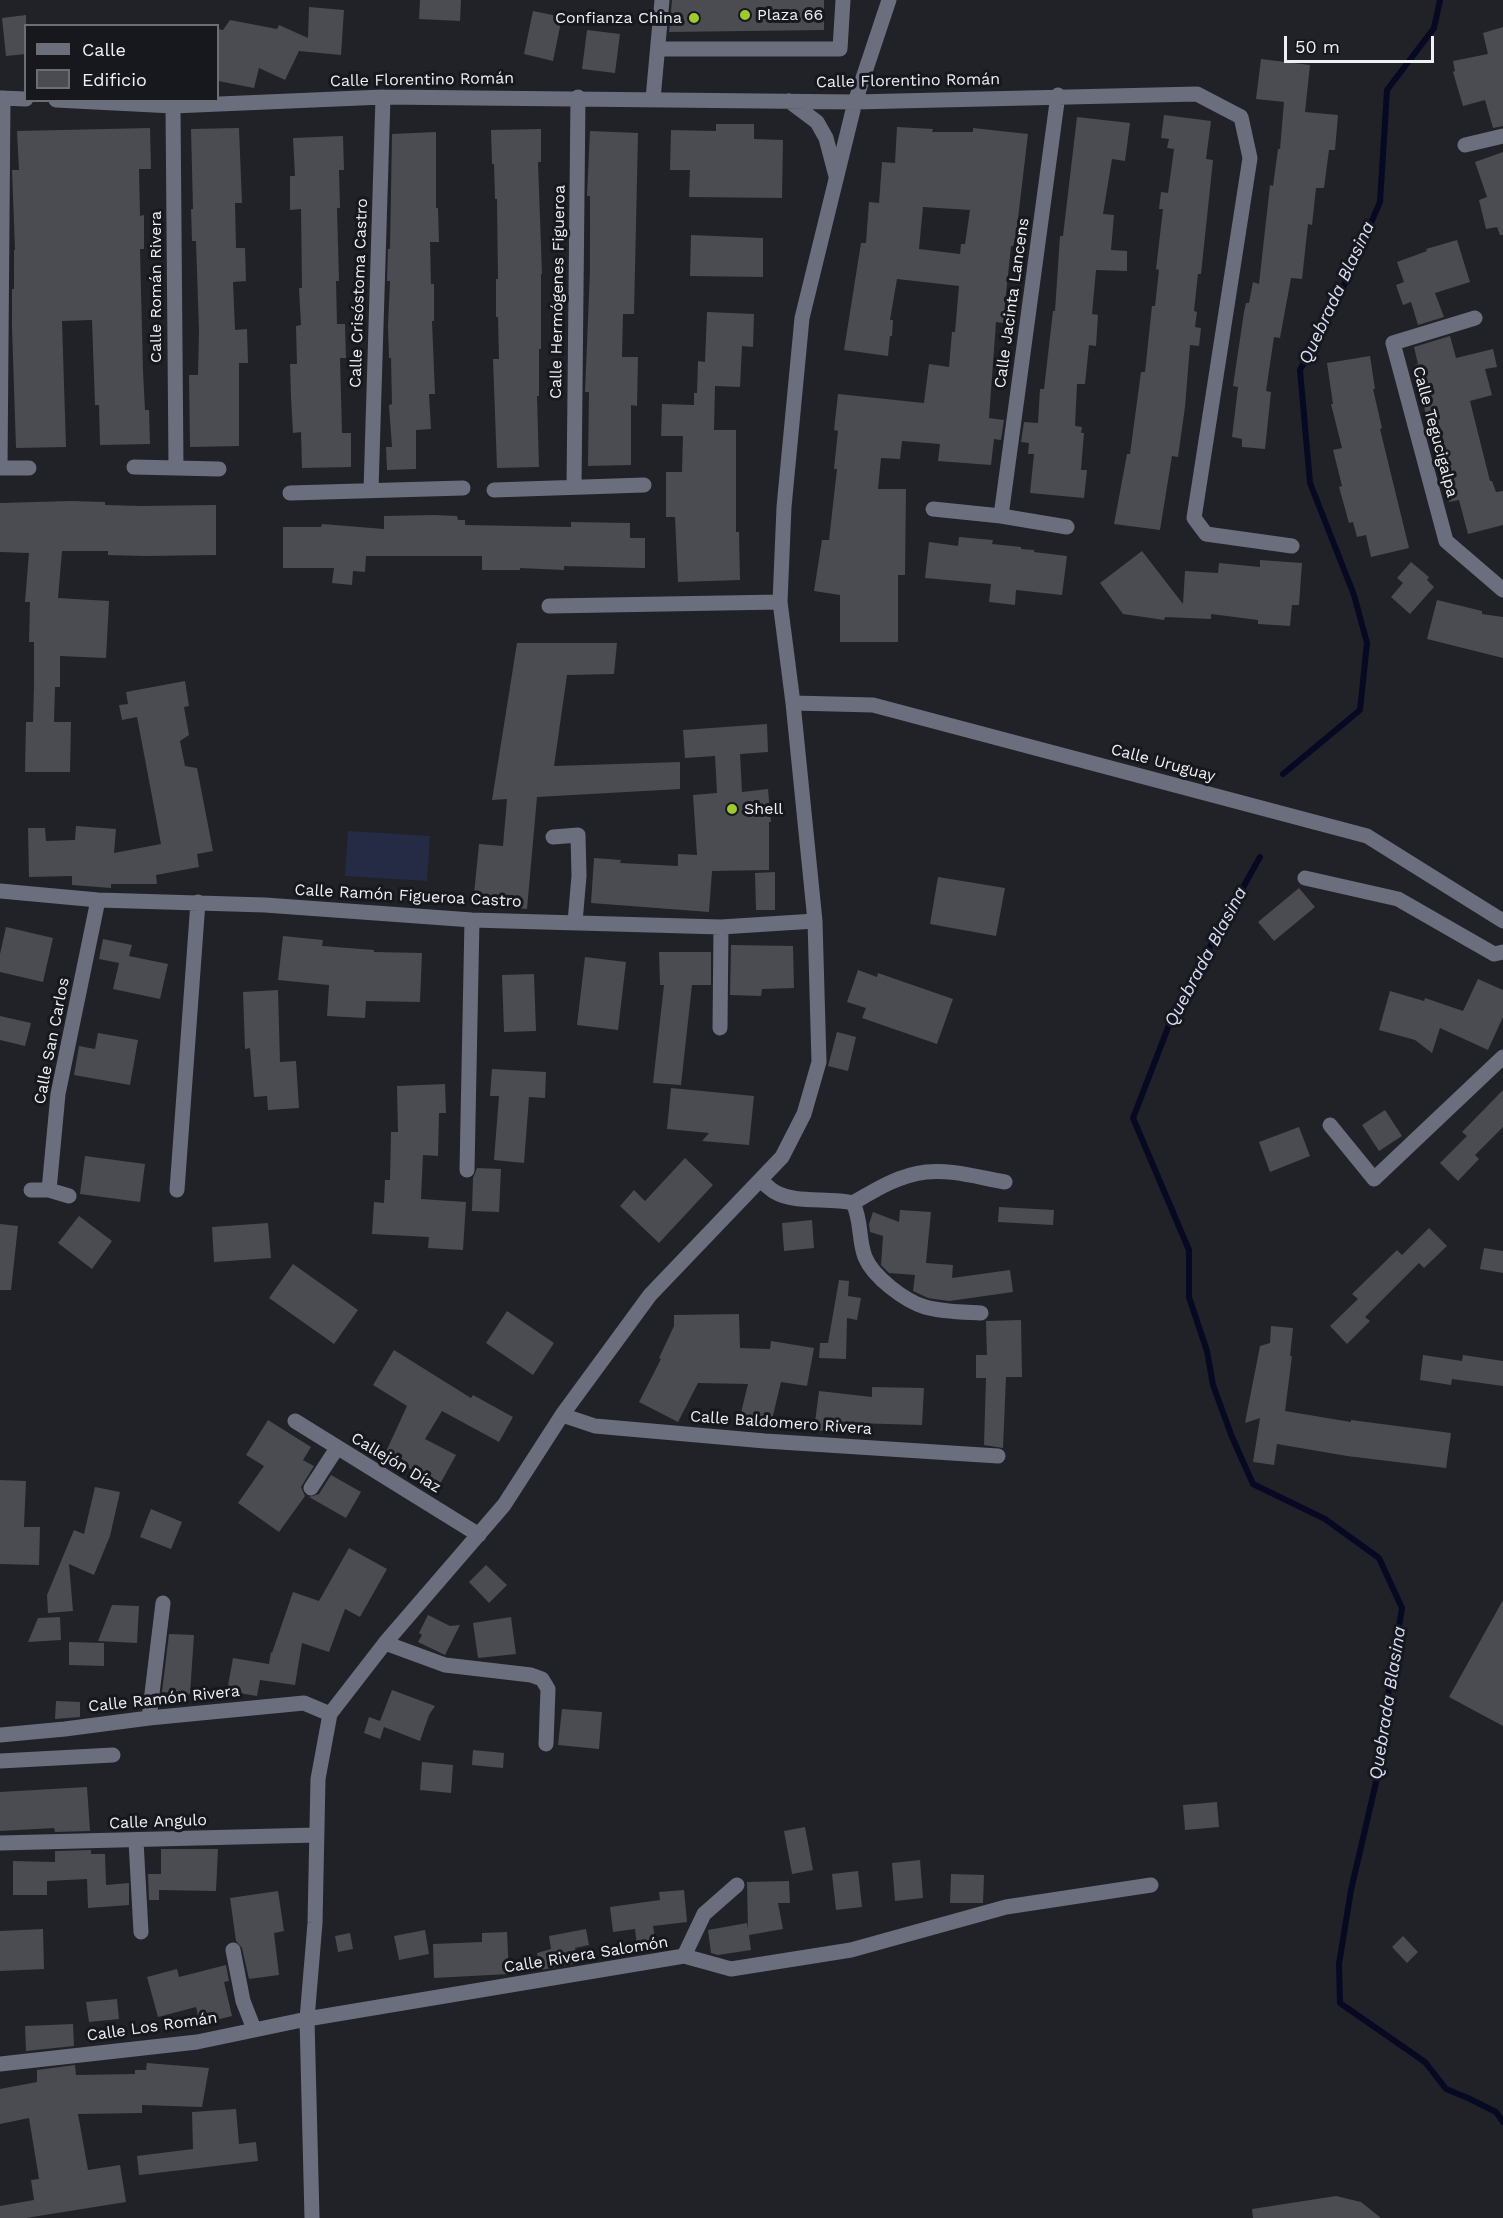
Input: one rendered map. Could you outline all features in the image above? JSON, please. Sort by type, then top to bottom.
[{"type":"street","points":[[653,99],[662,0]]},
{"type":"street","points":[[658,49],[840,49],[843,0]]},
{"type":"street","points":[[312,2218],[307,2019],[315,1923],[318,1779],[330,1714],[385,1643],[504,1505],[562,1415],[650,1295],[782,1156],[804,1114],[819,1062],[815,921],[793,703],[780,602],[784,507],[802,318],[855,102],[889,0]]},
{"type":"street","name":"Calle Florentino Román","points":[[95,102],[173,106],[383,97],[855,102],[1197,94],[1241,117],[1250,158],[1194,518],[1206,534],[1292,546]]},
{"type":"street","name":"Calle Jacinta Lancens","points":[[1001,516],[1058,96]]},
{"type":"street","name":"Calle Crisóstoma Castro","points":[[371,490],[383,97]]},
{"type":"street","points":[[24,99],[1,98],[0,468],[29,468]]},
{"type":"street","name":"Calle Hermógenes Figueroa","points":[[574,487],[578,98]]},
{"type":"street","points":[[789,101],[817,122],[826,138],[837,177]]},
{"type":"street","name":"Calle Román Rivera","points":[[173,106],[176,467]]},
{"type":"street","points":[[1465,145],[1503,135]]},
{"type":"street","name":"Calle Tegucigalpa","points":[[1475,318],[1393,343],[1446,541],[1503,590]]},
{"type":"street","points":[[134,467],[219,469]]},
{"type":"street","points":[[494,490],[644,485]]},
{"type":"street","points":[[290,494],[463,488]]},
{"type":"street","points":[[933,509],[1001,516],[1068,527]]},
{"type":"street","points":[[549,606],[780,602]]},
{"type":"street","name":"Calle Uruguay","points":[[793,703],[873,705],[1367,836],[1503,921]]},
{"type":"street","points":[[553,837],[578,835],[579,876],[575,922]]},
{"type":"street","points":[[1305,878],[1398,899],[1494,954],[1503,952]]},
{"type":"street","name":"Calle Ramón Figueroa Castro","points":[[0,891],[98,900],[198,902],[472,920],[721,927],[815,921]]},
{"type":"street","name":"Calle San Carlos","points":[[49,1190],[58,1094],[98,900]]},
{"type":"street","points":[[177,1190],[198,902]]},
{"type":"street","points":[[467,1170],[472,920]]},
{"type":"street","points":[[720,1028],[721,927]]},
{"type":"street","points":[[1330,1125],[1374,1179],[1503,1057]]},
{"type":"street","points":[[760,1179],[777,1193],[793,1198],[838,1199],[853,1203],[884,1185],[925,1172],[954,1173],[1005,1182]]},
{"type":"street","points":[[31,1190],[49,1190],[69,1196]]},
{"type":"street","points":[[853,1203],[859,1215],[865,1258],[878,1277],[922,1306],[949,1312],[981,1312]]},
{"type":"street","name":"Calle Baldomero Rivera","points":[[562,1415],[596,1426],[765,1441],[998,1456]]},
{"type":"street","name":"Callejón Díaz","points":[[295,1421],[479,1534]]},
{"type":"street","points":[[311,1488],[337,1448]]},
{"type":"street","points":[[149,1718],[163,1603]]},
{"type":"street","points":[[385,1643],[444,1665],[531,1675],[542,1679],[548,1689],[546,1744]]},
{"type":"street","name":"Calle Ramón Rivera","points":[[0,1735],[304,1703],[330,1714]]},
{"type":"street","points":[[0,1761],[113,1755]]},
{"type":"street","name":"Calle Angulo","points":[[0,1843],[316,1835]]},
{"type":"street","points":[[136,1841],[141,1932]]},
{"type":"street","points":[[684,1956],[704,1914],[736,1885]]},
{"type":"street","name":"Calle Rivera Salomón","points":[[307,2019],[684,1956],[730,1969],[851,1950],[1006,1907],[1151,1885]]},
{"type":"street","points":[[233,1950],[243,2001],[254,2030]]},
{"type":"street","name":"Calle Los Román","points":[[0,2064],[197,2042],[307,2019]]},
{"type":"shaded area","points":[[348,831],[430,836],[427,881],[345,876]]},
{"type":"building","points":[[420,0],[461,0],[460,21],[419,19]]},
{"type":"building","name":"Plaza 66","points":[[672,0],[824,0],[824,30],[669,32]]},
{"type":"building","points":[[309,7],[344,10],[341,55],[299,51],[285,80],[259,68],[254,88],[219,81],[219,29],[223,30],[230,20],[277,29],[279,25],[308,38]]},
{"type":"building","points":[[533,11],[562,17],[553,61],[524,54]]},
{"type":"building","points":[[26,15],[24,54],[6,56],[2,18]]},
{"type":"building","points":[[1503,27],[1503,126],[1493,128],[1485,100],[1463,106],[1453,72],[1455,71],[1453,61],[1488,54],[1483,33]]},
{"type":"building","points":[[587,30],[620,34],[615,73],[582,69]]},
{"type":"building","points":[[1261,59],[1310,65],[1305,112],[1338,115],[1335,150],[1329,150],[1324,188],[1316,188],[1312,225],[1308,224],[1302,279],[1291,278],[1280,338],[1274,337],[1266,391],[1271,392],[1265,449],[1242,447],[1242,439],[1232,437],[1238,387],[1233,386],[1244,312],[1246,303],[1249,303],[1253,282],[1259,284],[1270,185],[1273,186],[1278,149],[1280,149],[1284,102],[1256,99]]},
{"type":"building","points":[[1164,115],[1211,121],[1206,159],[1213,160],[1201,274],[1198,274],[1194,311],[1197,312],[1195,327],[1201,328],[1199,346],[1190,345],[1178,457],[1172,456],[1160,530],[1114,524],[1127,454],[1130,454],[1141,372],[1145,372],[1152,306],[1155,306],[1159,270],[1156,269],[1163,209],[1159,209],[1161,192],[1168,193],[1174,149],[1167,148],[1169,139],[1161,138]]},
{"type":"building","points":[[1077,117],[1130,123],[1125,161],[1112,159],[1103,214],[1114,215],[1111,250],[1127,251],[1127,271],[1096,270],[1092,314],[1098,315],[1096,346],[1089,345],[1085,384],[1077,384],[1075,426],[1082,427],[1081,433],[1084,433],[1081,470],[1087,470],[1084,498],[1030,493],[1034,454],[1028,454],[1029,443],[1021,442],[1024,422],[1038,423],[1040,389],[1044,389],[1053,311],[1055,311],[1060,236],[1063,236]]},
{"type":"building","points":[[716,124],[754,124],[754,139],[783,140],[782,198],[689,197],[690,170],[670,170],[671,130],[716,131]]},
{"type":"building","points":[[897,127],[933,129],[932,132],[973,132],[973,128],[1028,134],[1016,235],[1013,246],[1011,246],[1003,323],[996,322],[989,418],[1004,420],[1001,440],[994,439],[991,465],[938,461],[940,444],[902,441],[900,459],[881,458],[878,489],[906,489],[905,575],[898,575],[898,642],[840,642],[840,595],[814,591],[822,540],[829,540],[837,469],[834,469],[838,431],[834,430],[838,394],[924,403],[929,364],[949,367],[952,332],[955,332],[959,286],[897,279],[890,320],[893,320],[888,356],[844,350],[861,243],[866,243],[869,202],[879,203],[882,162],[895,163]],"holes":[[[923,207],[970,210],[965,244],[961,244],[960,254],[919,249]]]},
{"type":"building","points":[[150,128],[151,169],[139,169],[140,216],[144,215],[144,249],[140,249],[143,371],[145,410],[149,410],[150,444],[100,445],[99,405],[95,405],[92,320],[62,321],[66,447],[16,448],[12,328],[15,250],[12,170],[19,170],[17,131]]},
{"type":"building","points":[[239,128],[242,203],[235,203],[236,248],[245,248],[246,281],[233,282],[235,330],[247,329],[248,363],[239,363],[239,446],[190,447],[189,375],[198,375],[199,331],[196,241],[192,241],[191,129]]},
{"type":"building","points":[[541,129],[541,162],[538,162],[542,274],[541,349],[539,349],[539,396],[537,396],[539,467],[497,468],[493,359],[499,359],[498,317],[496,317],[497,199],[495,199],[491,130]]},
{"type":"building","points":[[590,131],[638,133],[634,314],[623,314],[622,357],[638,357],[637,406],[631,405],[631,465],[588,466],[589,392],[585,392],[590,271],[590,196],[587,196]]},
{"type":"building","points":[[436,132],[436,208],[438,208],[439,242],[430,242],[431,284],[434,284],[434,321],[432,321],[435,394],[429,394],[431,429],[416,430],[416,469],[387,470],[386,447],[392,447],[389,405],[392,404],[391,358],[389,358],[388,326],[390,281],[387,281],[388,249],[390,249],[392,134]]},
{"type":"building","points":[[343,136],[344,170],[339,170],[340,208],[337,208],[339,281],[336,281],[337,324],[345,324],[346,358],[340,358],[342,433],[351,433],[351,467],[302,468],[301,432],[293,433],[290,364],[297,364],[296,326],[301,325],[299,288],[302,288],[301,209],[290,210],[290,176],[295,176],[293,138]]},
{"type":"building","points":[[1503,152],[1503,235],[1500,235],[1497,227],[1486,229],[1479,200],[1487,197],[1475,162]]},
{"type":"building","points":[[691,235],[763,238],[763,277],[690,276]]},
{"type":"building","points":[[1457,240],[1470,282],[1435,293],[1444,317],[1418,325],[1411,302],[1403,305],[1396,285],[1404,282],[1397,262],[1427,251],[1426,249]]},
{"type":"building","points":[[707,312],[754,314],[753,347],[742,346],[740,387],[715,386],[714,430],[736,430],[736,532],[739,532],[740,580],[678,582],[675,517],[666,517],[666,472],[682,472],[683,436],[661,436],[662,404],[694,405],[694,393],[697,393],[698,361],[705,362]]},
{"type":"building","points":[[1450,336],[1456,358],[1493,349],[1497,367],[1485,369],[1492,395],[1470,401],[1490,481],[1496,492],[1503,491],[1503,525],[1468,534],[1459,500],[1449,502],[1441,468],[1449,466],[1438,422],[1428,425],[1415,365],[1418,364],[1414,347]]},
{"type":"building","points":[[1370,356],[1375,389],[1373,389],[1382,428],[1380,429],[1409,548],[1371,557],[1366,535],[1357,537],[1353,522],[1349,523],[1339,487],[1342,486],[1333,450],[1342,448],[1331,404],[1333,404],[1327,363]]},
{"type":"building","points":[[105,502],[105,505],[216,505],[216,555],[146,556],[108,555],[108,551],[62,551],[58,598],[109,601],[106,658],[60,656],[60,687],[55,687],[54,722],[71,722],[70,772],[25,772],[26,722],[33,722],[34,686],[34,642],[29,642],[30,602],[25,602],[29,553],[0,552],[0,503]]},
{"type":"building","points":[[384,516],[457,516],[458,520],[465,520],[465,525],[571,527],[571,522],[630,523],[630,538],[645,538],[645,568],[564,566],[564,570],[520,568],[520,570],[482,570],[482,556],[366,556],[365,572],[353,571],[352,585],[332,583],[334,568],[283,568],[283,527],[321,527],[322,524],[384,529]]},
{"type":"building","points":[[959,537],[993,540],[992,544],[1067,556],[1062,595],[1016,590],[1015,605],[989,602],[991,584],[925,578],[929,542],[958,546]]},
{"type":"building","points":[[1142,551],[1183,604],[1185,571],[1218,573],[1219,563],[1260,567],[1260,560],[1302,563],[1299,605],[1292,605],[1290,626],[1258,624],[1258,620],[1211,614],[1211,619],[1165,617],[1164,620],[1123,614],[1100,583]]},
{"type":"building","points":[[1411,562],[1429,577],[1427,580],[1434,587],[1410,614],[1391,597],[1403,583],[1397,578]]},
{"type":"building","points":[[1437,600],[1482,611],[1482,614],[1503,617],[1503,658],[1427,639]]},
{"type":"building","points":[[517,643],[617,643],[614,674],[567,675],[554,766],[680,762],[680,789],[537,797],[527,909],[473,904],[479,844],[503,846],[507,799],[492,800]]},
{"type":"building","points":[[185,681],[189,706],[184,707],[189,735],[180,741],[185,766],[197,768],[213,851],[197,854],[199,867],[156,875],[157,884],[111,884],[111,888],[72,885],[72,876],[29,877],[28,828],[45,828],[46,841],[75,840],[76,826],[116,829],[114,853],[161,844],[137,717],[122,720],[119,705],[128,704],[126,692]]},
{"type":"building","points":[[767,724],[768,752],[740,754],[742,792],[768,789],[771,822],[769,822],[769,870],[712,871],[709,912],[591,903],[594,858],[621,860],[620,863],[678,866],[678,854],[697,855],[693,795],[717,793],[715,756],[685,758],[683,730]]},
{"type":"building","points":[[775,872],[775,910],[756,910],[755,873]]},
{"type":"building","points":[[938,877],[1005,888],[996,936],[930,924]]},
{"type":"building","points":[[1299,888],[1315,907],[1274,941],[1258,922]]},
{"type":"building","points":[[6,927],[53,938],[43,982],[0,972],[0,954]]},
{"type":"building","points":[[283,936],[323,940],[322,946],[374,950],[374,952],[422,953],[420,1002],[366,1001],[365,1018],[327,1016],[329,985],[278,980]]},
{"type":"building","points":[[103,939],[132,945],[129,956],[168,964],[160,999],[113,989],[119,963],[99,959]]},
{"type":"building","points":[[731,945],[793,946],[794,988],[762,989],[761,996],[730,995]]},
{"type":"building","points":[[659,952],[711,952],[711,985],[692,985],[681,1085],[653,1083],[664,985],[660,985]]},
{"type":"building","points":[[585,957],[626,962],[618,1030],[577,1025]]},
{"type":"building","points":[[858,970],[877,977],[878,973],[953,999],[937,1044],[862,1018],[866,1008],[847,1002]]},
{"type":"building","points":[[534,974],[536,1031],[504,1032],[502,975]]},
{"type":"building","points":[[1478,979],[1503,990],[1503,1017],[1488,1050],[1440,1028],[1432,1053],[1415,1040],[1379,1030],[1390,991],[1424,1001],[1425,998],[1463,1011]]},
{"type":"building","points":[[278,990],[280,1062],[296,1061],[299,1108],[268,1110],[267,1096],[254,1097],[250,1048],[245,1049],[243,992]]},
{"type":"building","points":[[0,1016],[31,1023],[25,1046],[0,1040]]},
{"type":"building","points":[[837,1032],[856,1037],[848,1071],[828,1066]]},
{"type":"building","points":[[98,1033],[138,1040],[130,1085],[74,1075],[79,1046],[95,1049]]},
{"type":"building","points":[[492,1069],[546,1072],[545,1098],[529,1097],[524,1163],[494,1160],[499,1096],[490,1096]]},
{"type":"building","points":[[445,1084],[446,1113],[439,1113],[438,1156],[423,1155],[421,1199],[466,1202],[463,1250],[428,1248],[429,1237],[372,1234],[374,1202],[384,1203],[385,1180],[390,1180],[391,1132],[398,1132],[397,1086]]},
{"type":"building","points":[[671,1088],[754,1096],[749,1145],[702,1141],[709,1133],[667,1129]]},
{"type":"building","points":[[1503,1090],[1503,1127],[1475,1155],[1479,1159],[1458,1181],[1440,1163],[1467,1136],[1462,1132]]},
{"type":"building","points":[[1385,1110],[1402,1136],[1379,1151],[1362,1125]]},
{"type":"building","points":[[1299,1127],[1310,1156],[1270,1172],[1259,1142]]},
{"type":"building","points":[[85,1156],[145,1164],[140,1202],[80,1194]]},
{"type":"building","points":[[685,1158],[713,1185],[659,1243],[620,1206],[634,1190],[645,1201]]},
{"type":"building","points":[[477,1168],[501,1169],[499,1212],[472,1211],[473,1178]]},
{"type":"building","points":[[999,1207],[1054,1210],[1053,1225],[998,1222]]},
{"type":"building","points":[[900,1210],[931,1212],[926,1263],[953,1265],[952,1278],[1010,1270],[1013,1292],[949,1301],[928,1298],[913,1291],[915,1275],[889,1273],[881,1265],[883,1236],[870,1232],[869,1224],[873,1212],[899,1222]]},
{"type":"building","points":[[79,1216],[112,1241],[92,1269],[58,1243]]},
{"type":"building","points":[[812,1220],[814,1248],[784,1251],[782,1223]]},
{"type":"building","points":[[268,1223],[271,1258],[214,1262],[212,1227]]},
{"type":"building","points":[[0,1224],[18,1226],[11,1290],[0,1290]]},
{"type":"building","points":[[1429,1228],[1447,1246],[1424,1268],[1419,1263],[1365,1317],[1370,1321],[1347,1344],[1330,1326],[1358,1299],[1352,1294],[1397,1250],[1402,1255]]},
{"type":"building","points":[[1484,1248],[1503,1251],[1503,1273],[1480,1269]]},
{"type":"building","points":[[293,1264],[358,1310],[334,1344],[269,1298]]},
{"type":"building","points":[[839,1280],[849,1281],[848,1296],[861,1298],[857,1320],[847,1318],[846,1359],[819,1358],[820,1343],[828,1343]]},
{"type":"building","points":[[507,1311],[554,1343],[533,1375],[486,1343]]},
{"type":"building","points":[[739,1314],[740,1348],[770,1349],[771,1341],[814,1348],[807,1386],[781,1382],[770,1428],[739,1421],[748,1384],[698,1383],[678,1422],[639,1402],[661,1359],[659,1358],[674,1326],[674,1315]]},
{"type":"building","points":[[1021,1320],[1022,1377],[1006,1377],[1003,1448],[984,1445],[986,1378],[976,1378],[976,1355],[987,1355],[986,1321]]},
{"type":"building","points":[[1271,1326],[1293,1328],[1285,1411],[1351,1422],[1351,1420],[1451,1433],[1446,1468],[1347,1456],[1277,1444],[1274,1465],[1253,1462],[1260,1418],[1245,1423],[1260,1346],[1270,1343]]},
{"type":"building","points":[[394,1350],[471,1398],[473,1395],[513,1417],[499,1442],[442,1411],[425,1439],[456,1455],[440,1484],[384,1456],[407,1406],[373,1385]]},
{"type":"building","points":[[1423,1355],[1462,1361],[1463,1355],[1503,1361],[1503,1386],[1452,1379],[1451,1385],[1420,1380]]},
{"type":"building","points":[[872,1387],[924,1388],[922,1425],[851,1423],[850,1434],[814,1430],[819,1391],[872,1397]]},
{"type":"building","points":[[268,1420],[311,1447],[303,1460],[314,1466],[301,1487],[305,1496],[279,1532],[238,1503],[264,1466],[246,1455]]},
{"type":"building","points":[[331,1475],[361,1492],[346,1518],[309,1497],[319,1494]]},
{"type":"building","points":[[0,1480],[26,1481],[24,1527],[40,1527],[39,1565],[0,1564]]},
{"type":"building","points":[[95,1487],[120,1492],[110,1536],[94,1575],[69,1564],[73,1611],[48,1613],[47,1595],[74,1530],[84,1534]]},
{"type":"building","points":[[151,1509],[182,1522],[171,1549],[140,1537]]},
{"type":"building","points":[[349,1548],[387,1569],[360,1617],[345,1609],[329,1652],[302,1643],[295,1685],[260,1680],[257,1696],[227,1691],[233,1658],[269,1664],[271,1652],[293,1592],[319,1601]]},
{"type":"building","points":[[486,1565],[507,1585],[489,1603],[469,1582]]},
{"type":"building","points":[[1503,1600],[1503,1726],[1449,1697]]},
{"type":"building","points":[[112,1605],[139,1606],[137,1643],[98,1641]]},
{"type":"building","points":[[428,1615],[450,1626],[460,1625],[445,1655],[418,1642],[422,1635],[419,1633]]},
{"type":"building","points":[[60,1617],[61,1640],[28,1642],[38,1618]]},
{"type":"building","points":[[511,1617],[516,1654],[478,1658],[473,1623]]},
{"type":"building","points":[[169,1634],[194,1635],[190,1694],[162,1692]]},
{"type":"building","points":[[69,1642],[104,1643],[104,1666],[69,1665]]},
{"type":"building","points":[[392,1690],[435,1706],[429,1715],[420,1741],[384,1727],[380,1739],[364,1733],[369,1717],[380,1721]]},
{"type":"building","points":[[56,1701],[80,1702],[80,1717],[55,1719]]},
{"type":"building","points":[[562,1709],[602,1712],[599,1749],[558,1745]]},
{"type":"building","points":[[473,1750],[504,1753],[503,1768],[472,1765]]},
{"type":"building","points":[[422,1762],[453,1765],[451,1793],[420,1790]]},
{"type":"building","points":[[87,1787],[90,1831],[55,1832],[54,1828],[0,1831],[0,1792]]},
{"type":"building","points":[[1217,1802],[1219,1827],[1185,1830],[1183,1805]]},
{"type":"building","points":[[805,1827],[813,1870],[792,1874],[784,1831]]},
{"type":"building","points":[[161,1849],[218,1849],[216,1891],[159,1890],[159,1900],[149,1900],[148,1874],[161,1874]]},
{"type":"building","points":[[91,1850],[91,1854],[105,1854],[106,1885],[129,1883],[129,1905],[88,1908],[87,1879],[47,1881],[47,1895],[13,1895],[13,1861],[55,1862],[55,1851]]},
{"type":"building","points":[[920,1860],[923,1898],[895,1901],[892,1863]]},
{"type":"building","points":[[858,1871],[862,1907],[836,1910],[832,1874]]},
{"type":"building","points":[[951,1874],[984,1875],[983,1903],[950,1903]]},
{"type":"building","points":[[789,1881],[790,1903],[778,1903],[783,1929],[749,1935],[751,1950],[718,1955],[711,1953],[708,1930],[747,1923],[748,1929],[747,1882]]},
{"type":"building","points":[[684,1890],[687,1922],[653,1926],[657,1951],[638,1954],[635,1929],[613,1932],[610,1907],[660,1900],[659,1892]]},
{"type":"building","points":[[278,1891],[284,1931],[274,1933],[279,1975],[249,1979],[242,1948],[236,1941],[230,1898]]},
{"type":"building","points":[[43,1929],[44,1969],[0,1971],[0,1931]]},
{"type":"building","points":[[586,1929],[589,1945],[575,1948],[578,1963],[540,1970],[537,1953],[551,1949],[549,1936]]},
{"type":"building","points":[[425,1930],[429,1954],[399,1960],[394,1936]]},
{"type":"building","points":[[507,1932],[509,1974],[434,1978],[433,1944],[482,1942],[482,1933]]},
{"type":"building","points":[[350,1933],[353,1949],[338,1952],[335,1936]]},
{"type":"building","points":[[1403,1936],[1418,1952],[1407,1963],[1392,1947]]},
{"type":"building","points":[[226,1965],[229,1981],[224,1982],[232,2016],[200,2024],[196,2007],[158,2017],[147,1977],[177,1969],[179,1977]]},
{"type":"building","points":[[117,1999],[119,2019],[89,2022],[86,2002]]},
{"type":"building","points":[[73,2024],[74,2046],[26,2051],[25,2026]]},
{"type":"building","points":[[147,2063],[209,2068],[202,2107],[142,2105],[142,2113],[78,2114],[88,2170],[120,2165],[126,2202],[26,2218],[0,2218],[0,2206],[34,2200],[31,2180],[39,2179],[29,2118],[0,2124],[0,2089],[37,2082],[37,2070],[75,2065],[76,2075],[135,2074],[135,2070],[146,2070]]},
{"type":"building","points":[[236,2109],[239,2144],[256,2142],[258,2161],[139,2175],[137,2156],[193,2149],[192,2112]]},
{"type":"building","points":[[1336,2196],[1361,2202],[1381,2218],[1253,2218],[1252,2209]]},
{"type":"waterway","name":"Quebrada Blasina","points":[[1283,774],[1360,710],[1367,643],[1354,595],[1310,483],[1300,370],[1338,299],[1380,202],[1387,90],[1434,28],[1440,0]]},
{"type":"waterway","name":"Quebrada Blasina","points":[[1260,857],[1176,1007],[1133,1118],[1189,1250],[1189,1297],[1207,1351],[1213,1385],[1232,1437],[1253,1484],[1325,1519],[1379,1558],[1402,1608],[1377,1778],[1351,1890],[1339,1964],[1340,2003],[1425,2062],[1446,2089],[1496,2112],[1503,2122]]},
{"type":"place","name":"Plaza 66","points":[[745,15]]},
{"type":"place","name":"Confianza China","points":[[694,18]]},
{"type":"place","name":"Shell","points":[[732,809]]}]
